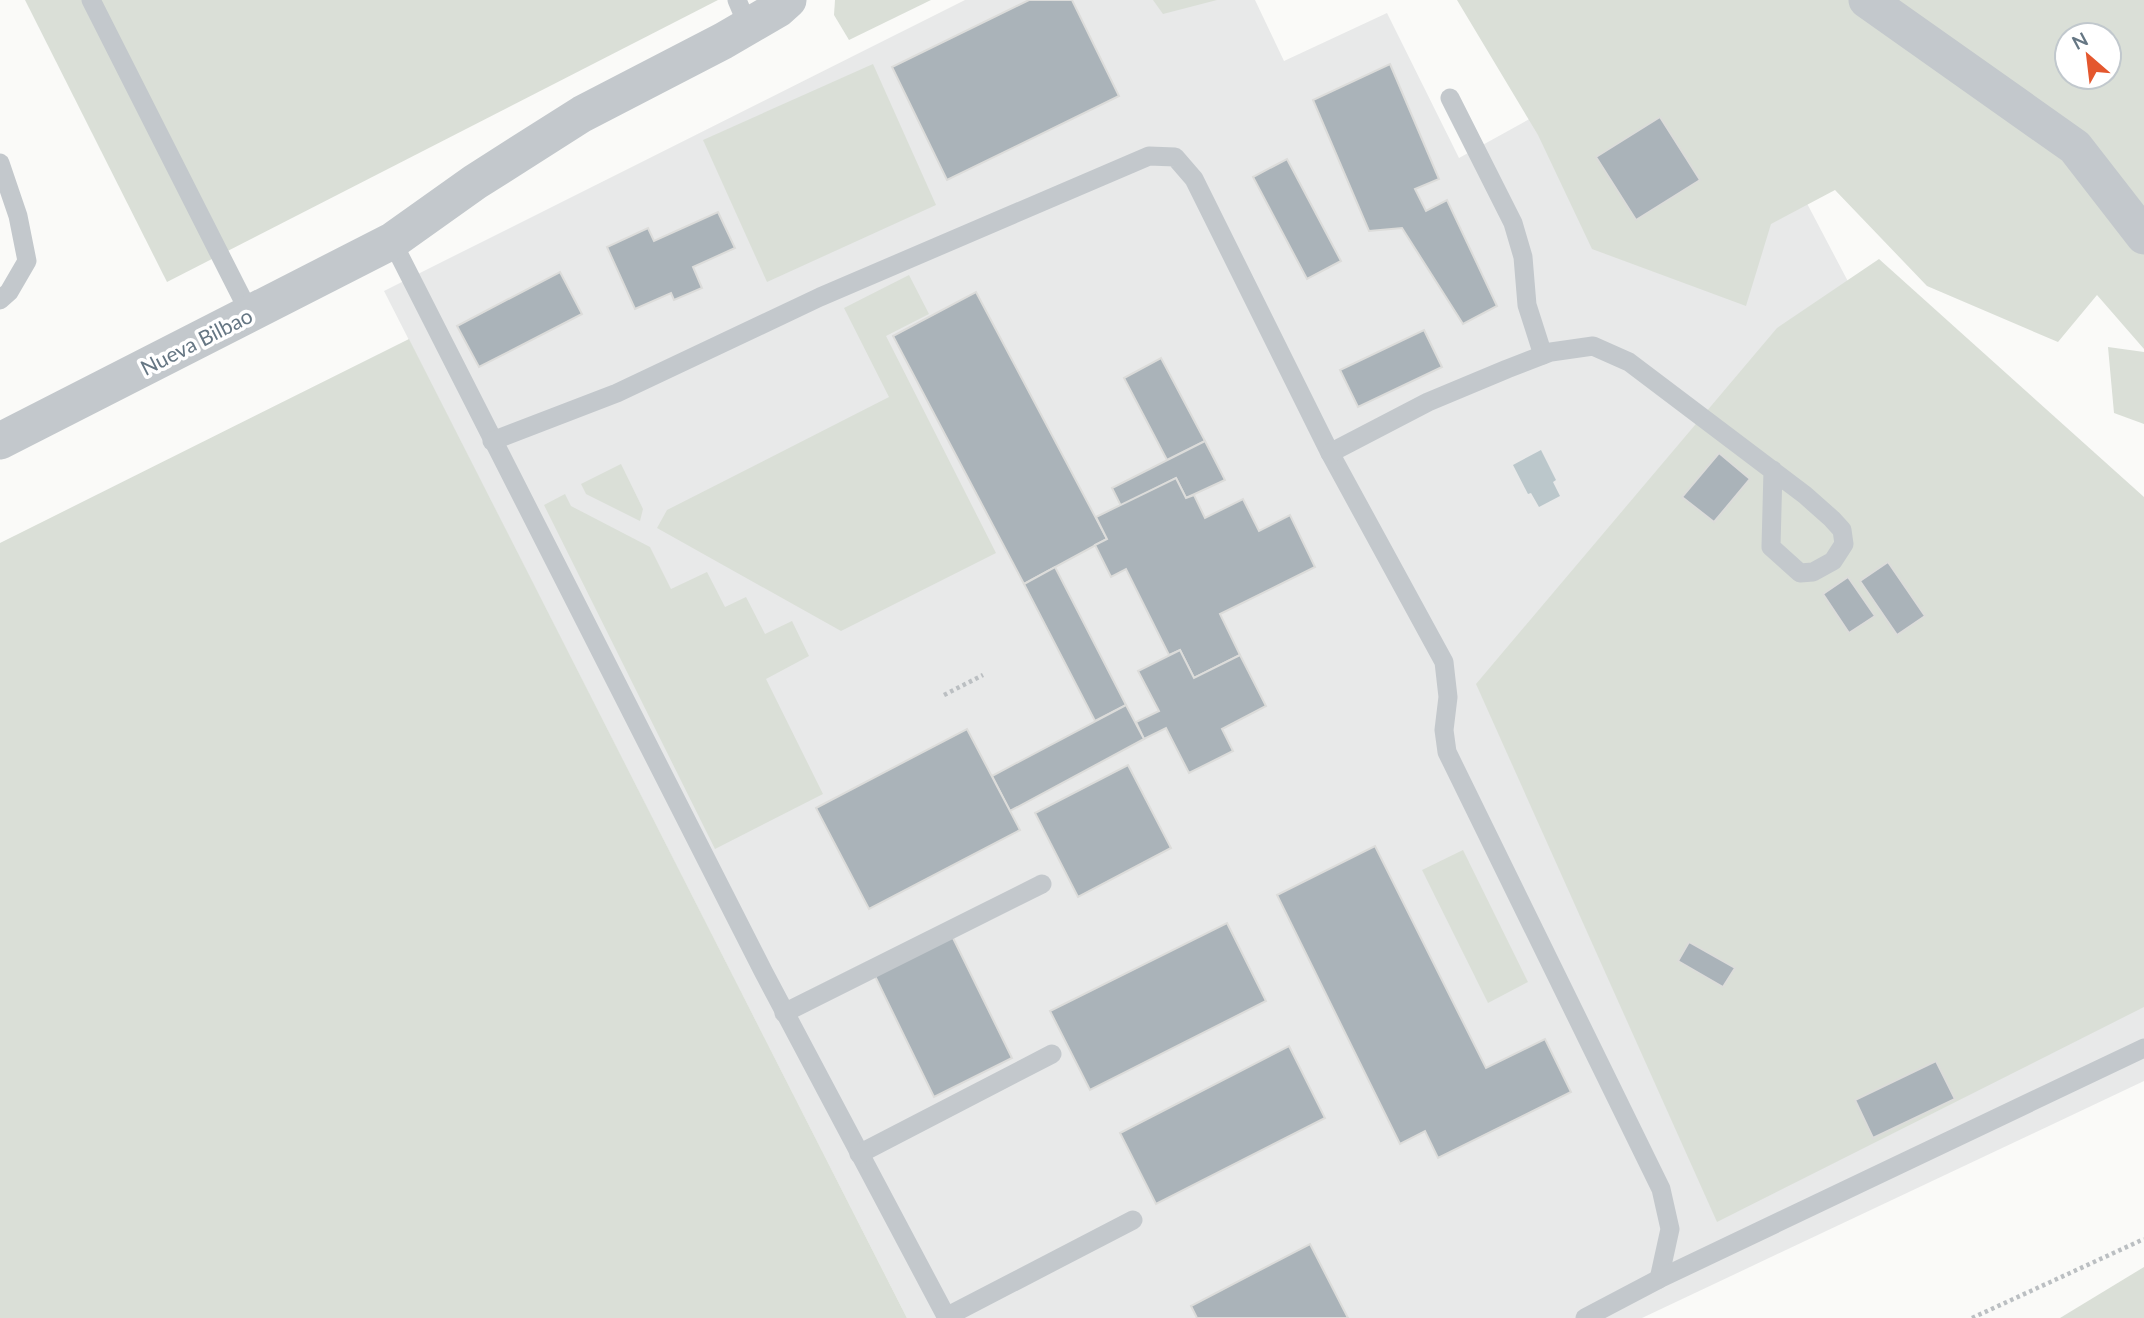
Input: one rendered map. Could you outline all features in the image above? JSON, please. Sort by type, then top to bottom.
[{"type":"street","name":"Nueva Bilbao","points":[[0,441],[391,242],[475,182],[743,13],[788,0]]},
{"type":"street","points":[[1867,0],[2075,147],[2144,236]]},
{"type":"lane","points":[[91,0],[250,314]]},
{"type":"lane","points":[[1450,98],[1513,223],[1523,257],[1527,305],[1543,355]]},
{"type":"lane","points":[[492,441],[617,393],[820,298],[1149,156],[1175,157],[1194,179],[1330,453],[1444,662],[1448,697],[1444,730],[1447,752],[1661,1189],[1670,1229],[1659,1279]]},
{"type":"lane","points":[[0,163],[18,216],[27,261],[9,292],[0,300]]},
{"type":"lane","points":[[391,242],[784,1013],[946,1317],[1133,1220]]},
{"type":"lane","points":[[1330,453],[1428,402],[1543,355],[1593,346],[1629,362],[1773,470],[1805,495],[1842,530],[1844,544],[1833,561],[1813,572],[1800,573],[1771,547],[1773,470]]},
{"type":"lane","points":[[784,1013],[1042,884]]},
{"type":"lane","points":[[1585,1318],[1659,1279],[2144,1048]]},
{"type":"lane","points":[[859,1154],[1052,1054]]},
{"type":"path","points":[[944,695],[983,675]]},
{"type":"path","points":[[1972,1318],[2144,1239]]},
{"type":"shaded area","points":[[25,0],[718,0],[167,282]]},
{"type":"shaded area","points":[[835,0],[931,0],[849,40],[834,15]]},
{"type":"shaded area","points":[[965,0],[1255,0],[1284,61],[1387,13],[1459,158],[1710,19],[1934,445],[2144,768],[2144,1081],[1642,1318],[907,1318],[384,291]]},
{"type":"shaded area","points":[[1153,0],[1217,0],[1163,14]]},
{"type":"shaded area","points":[[1457,0],[2144,0],[2144,349],[2097,295],[2058,342],[1927,286],[1835,190],[1771,224],[1746,306],[1592,249],[1538,135]]},
{"type":"shaded area","points":[[873,64],[936,205],[767,282],[703,140]]},
{"type":"shaded area","points":[[1879,259],[2144,497],[2144,1007],[1717,1222],[1476,684],[1777,328]]},
{"type":"shaded area","points":[[909,275],[929,314],[886,336],[996,553],[841,631],[657,528],[667,510],[889,397],[844,308]]},
{"type":"shaded area","points":[[409,339],[907,1318],[0,1318],[0,543]]},
{"type":"shaded area","points":[[2108,347],[2144,352],[2144,424],[2114,413]]},
{"type":"shaded area","points":[[1541,450],[1556,480],[1553,482],[1560,496],[1539,507],[1531,493],[1528,494],[1513,465]]},
{"type":"shaded area","points":[[621,464],[643,509],[640,521],[586,494],[581,484]]},
{"type":"shaded area","points":[[565,494],[571,506],[650,547],[671,589],[707,572],[725,607],[746,597],[765,634],[792,621],[809,656],[766,679],[823,794],[715,849],[544,505]]},
{"type":"shaded area","points":[[1463,850],[1528,982],[1488,1003],[1422,870]]},
{"type":"shaded area","points":[[2144,1267],[2144,1318],[2060,1318]]},
{"type":"building","points":[[1029,0],[1072,0],[1119,96],[947,180],[892,67]]},
{"type":"building","points":[[1390,64],[1439,179],[1415,189],[1426,211],[1447,200],[1497,306],[1463,324],[1402,228],[1369,231],[1313,100]]},
{"type":"building","points":[[1660,117],[1700,180],[1636,220],[1596,157]]},
{"type":"building","points":[[1287,159],[1341,261],[1307,279],[1253,177]]},
{"type":"building","points":[[718,212],[735,248],[693,267],[702,288],[674,300],[671,293],[635,309],[607,247],[648,228],[654,241]]},
{"type":"building","points":[[560,272],[582,314],[479,367],[457,326]]},
{"type":"building","points":[[976,292],[1107,539],[1024,584],[893,336]]},
{"type":"building","points":[[1424,330],[1442,367],[1358,407],[1340,370]]},
{"type":"building","points":[[1161,358],[1205,441],[1167,460],[1124,378]]},
{"type":"building","points":[[1205,441],[1225,480],[1186,498],[1176,478],[1121,506],[1112,488]]},
{"type":"building","points":[[1719,453],[1750,479],[1714,522],[1682,497]]},
{"type":"building","points":[[1176,478],[1186,498],[1194,495],[1205,518],[1243,499],[1259,531],[1290,515],[1315,567],[1220,614],[1240,655],[1194,678],[1180,650],[1169,655],[1126,569],[1111,577],[1095,545],[1107,539],[1096,517]]},
{"type":"building","points":[[1888,562],[1925,616],[1897,635],[1860,581]]},
{"type":"building","points":[[1055,567],[1126,705],[1095,721],[1024,584]]},
{"type":"building","points":[[1848,577],[1875,616],[1849,633],[1823,594]]},
{"type":"building","points":[[1180,650],[1194,678],[1240,655],[1266,706],[1222,729],[1233,751],[1189,773],[1166,728],[1144,739],[1136,722],[1159,711],[1138,671]]},
{"type":"building","points":[[1126,705],[1144,739],[1010,811],[992,776]]},
{"type":"building","points":[[967,729],[1020,830],[869,909],[816,808]]},
{"type":"building","points":[[1128,765],[1171,848],[1078,897],[1035,813]]},
{"type":"building","points":[[1375,846],[1486,1068],[1545,1039],[1571,1092],[1438,1158],[1425,1131],[1400,1144],[1277,895]]},
{"type":"building","points":[[1227,923],[1266,1001],[1090,1090],[1050,1011]]},
{"type":"building","points":[[952,936],[1012,1058],[934,1097],[874,974]]},
{"type":"building","points":[[1689,942],[1735,968],[1723,987],[1678,961]]},
{"type":"building","points":[[1289,1046],[1325,1118],[1156,1204],[1120,1133]]},
{"type":"building","points":[[1936,1061],[1955,1099],[1873,1138],[1855,1100]]},
{"type":"building","points":[[1310,1244],[1348,1318],[1197,1318],[1191,1306]]}]
